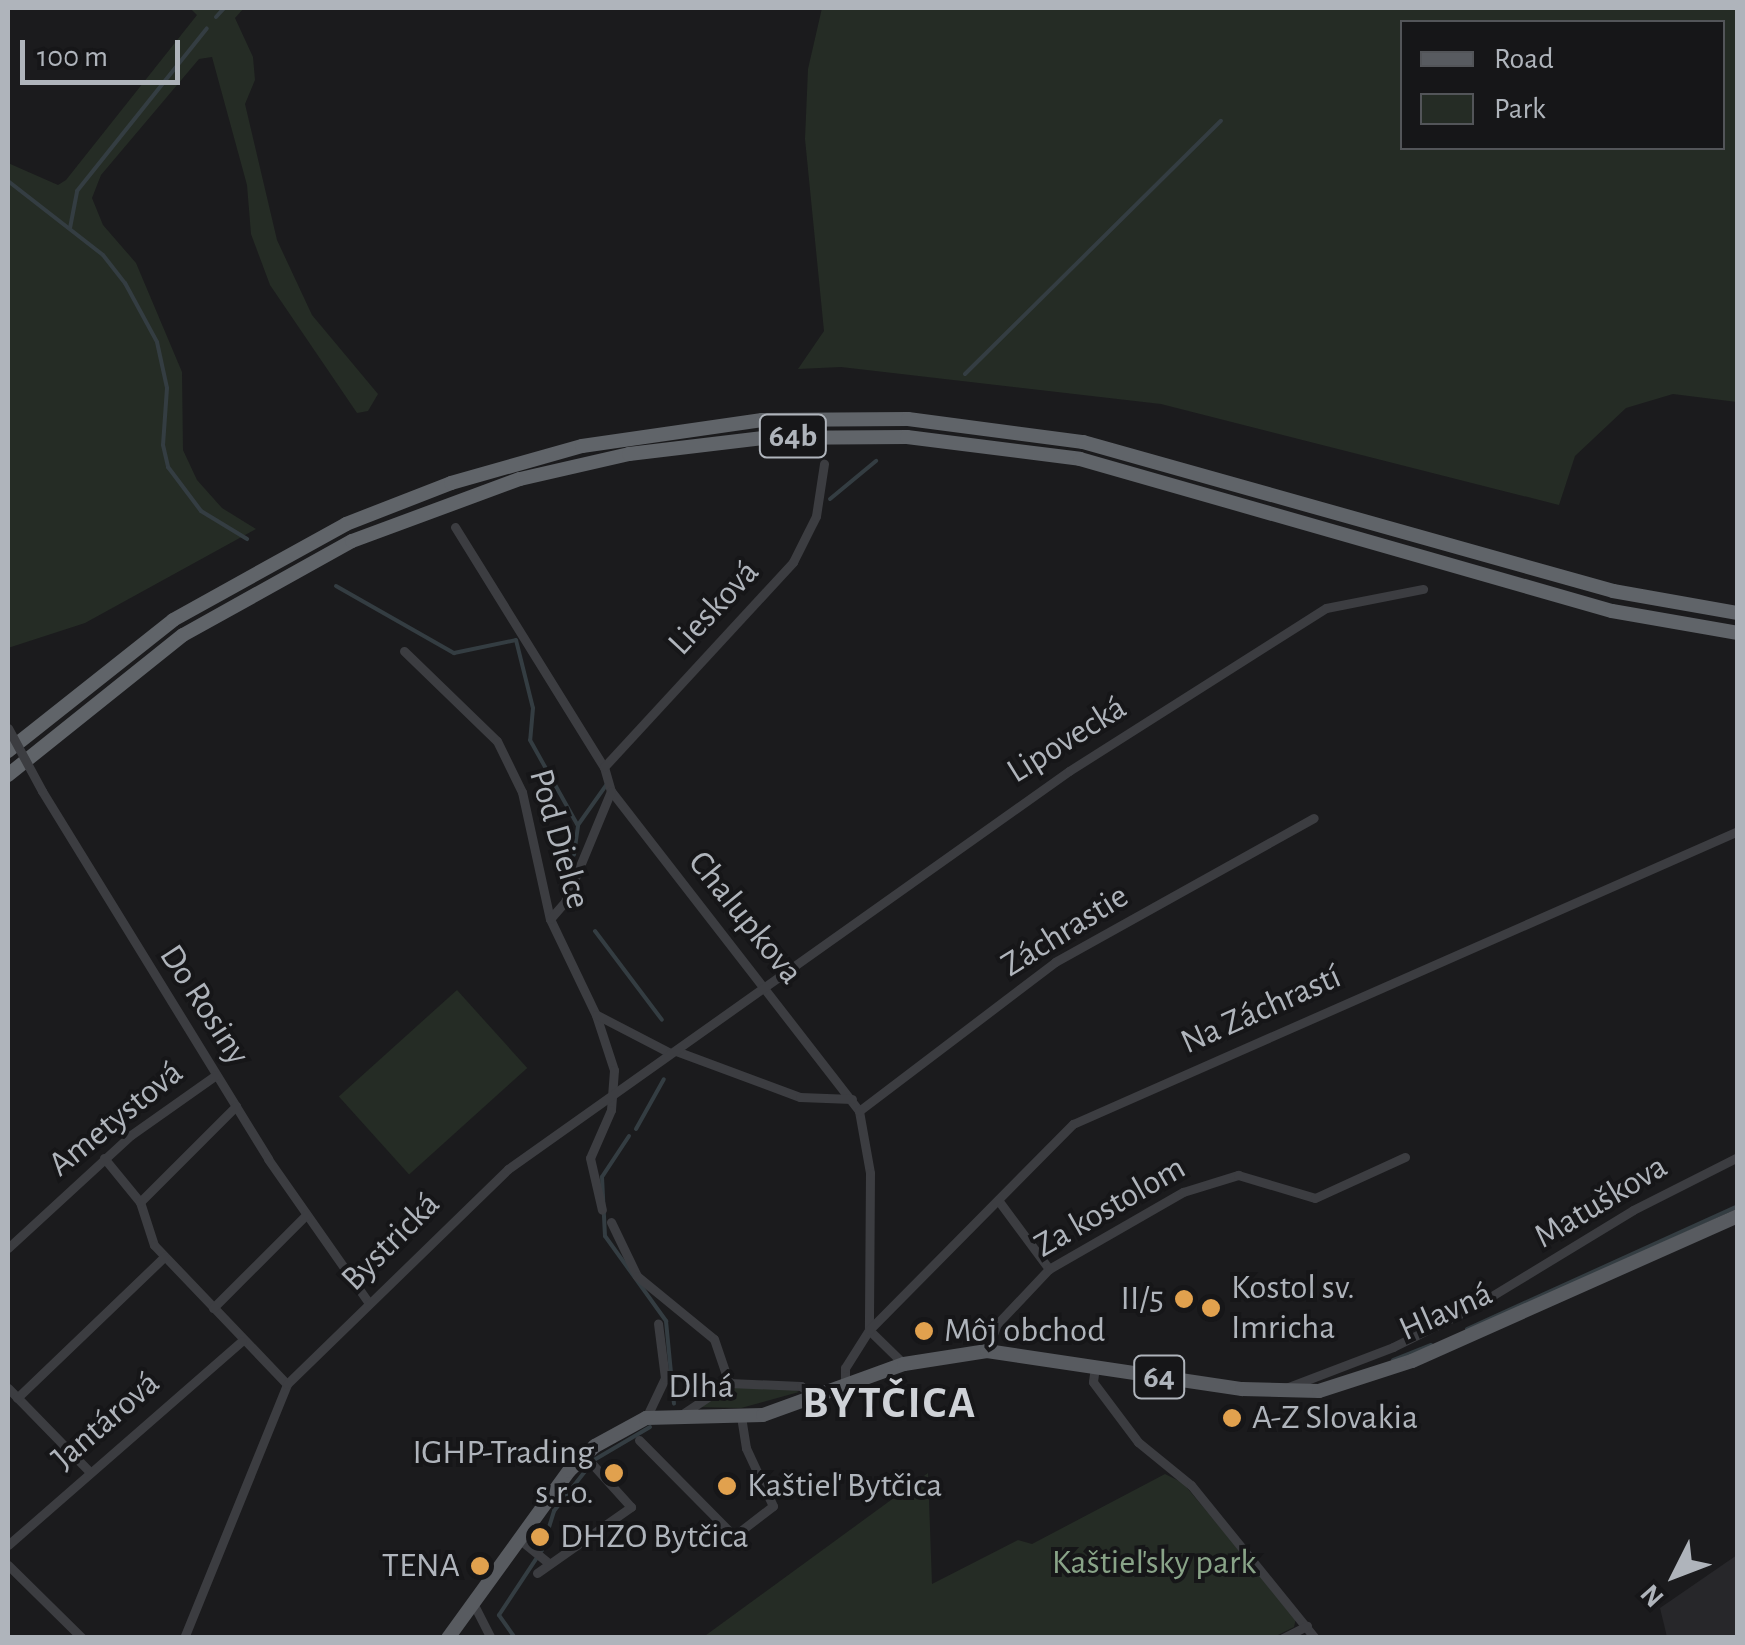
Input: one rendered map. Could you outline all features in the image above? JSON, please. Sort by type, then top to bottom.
[{"type":"highway","name":"64b","points":[[8,750],[173,620],[346,524],[451,482],[582,446],[762,420],[908,420],[1083,442],[1613,592],[1738,613]]},
{"type":"highway","name":"64b","points":[[8,775],[183,635],[352,541],[457,499],[569,467],[762,438],[924,438],[1066,457],[1208,491],[1612,611],[1738,633]]},
{"type":"main road","name":"Hlavná","points":[[987,1351],[1276,1392],[1319,1391],[1384,1372],[1738,1216]]},
{"type":"main road","name":"Dlhá","points":[[448,1638],[519,1539],[590,1461],[646,1418],[741,1418],[904,1364],[987,1351]]},
{"type":"street","name":"Liesková","points":[[604,767],[793,562],[816,516],[824,464]]},
{"type":"street","name":"Chalupkova","points":[[455,527],[604,767],[611,791],[852,1098],[859,1112],[870,1172],[869,1330]]},
{"type":"street","name":"Lipovecká","points":[[765,986],[1016,805],[1326,608],[1423,589]]},
{"type":"street","name":"Pod Dielce","points":[[404,651],[472,711],[512,768],[531,822],[550,919],[596,1016],[616,1088]]},
{"type":"street","name":"Do Rosiny","points":[[8,728],[42,791],[216,1075],[306,1215],[368,1302]]},
{"type":"street","points":[[550,919],[565,902],[611,791]]},
{"type":"street","name":"Záchrastie","points":[[859,1112],[1055,962],[1314,818]]},
{"type":"street","name":"Na Záchrastí","points":[[869,1330],[1072,1124],[1738,831]]},
{"type":"street","name":"Bystrická","points":[[178,1636],[287,1384],[508,1169],[616,1088],[765,986]]},
{"type":"street","points":[[596,1016],[673,1052],[800,1097],[852,1098]]},
{"type":"street","name":"Ametystová","points":[[8,1248],[104,1158],[216,1075]]},
{"type":"street","points":[[602,1210],[590,1158],[616,1088]]},
{"type":"street","points":[[140,1202],[236,1106]]},
{"type":"street","name":"Za kostolom","points":[[987,1351],[997,1324],[1049,1269],[1222,1176],[1238,1174],[1315,1198],[1405,1157]]},
{"type":"street","name":"Matuškova","points":[[1276,1392],[1472,1308],[1633,1210],[1738,1157]]},
{"type":"street","points":[[104,1158],[140,1202],[164,1257],[287,1384]]},
{"type":"street","points":[[998,1200],[1049,1269]]},
{"type":"street","points":[[213,1308],[306,1215]]},
{"type":"street","points":[[611,1222],[637,1276],[714,1339],[728,1383]]},
{"type":"street","points":[[17,1398],[164,1257]]},
{"type":"street","points":[[646,1418],[665,1378],[658,1323]]},
{"type":"street","points":[[845,1384],[845,1368],[869,1330],[904,1364]]},
{"type":"street","name":"Jantárová","points":[[8,1545],[242,1340]]},
{"type":"street","points":[[1095,1367],[1093,1382],[1138,1442],[1191,1485],[1315,1638]]},
{"type":"street","points":[[681,1415],[728,1383],[789,1384],[814,1396]]},
{"type":"street","points":[[8,1388],[88,1471]]},
{"type":"street","points":[[640,1440],[734,1536],[773,1506],[746,1448],[741,1418]]},
{"type":"street","points":[[537,1573],[541,1557],[631,1507],[590,1461]]},
{"type":"street","points":[[519,1539],[541,1557]]},
{"type":"street","points":[[8,1565],[82,1638]]},
{"type":"street","points":[[473,1603],[491,1638]]},
{"type":"street","points":[[1283,1638],[1307,1626]]},
{"type":"shaded area","points":[[1737,1555],[1737,1637],[1667,1637],[1660,1608]]},
{"type":"green space","points":[[190,8],[244,8],[235,18],[253,57],[255,80],[245,104],[277,240],[312,315],[378,394],[368,411],[357,413],[270,285],[251,234],[247,185],[212,57],[199,59],[101,175],[92,198],[103,225],[136,263],[182,372],[183,450],[197,480],[222,508],[256,529],[85,623],[8,648],[8,163],[58,185],[66,180],[197,15]]},
{"type":"green space","points":[[822,8],[1737,8],[1737,402],[1673,394],[1626,408],[1575,456],[1559,505],[1161,404],[841,367],[798,369],[824,331],[805,139],[808,69]]},
{"type":"green space","points":[[457,990],[527,1068],[409,1174],[339,1096]]},
{"type":"green space","points":[[732,1386],[790,1388],[799,1392],[741,1408],[694,1407]]},
{"type":"green space","name":"Kaštieľsky park","points":[[928,1473],[932,1584],[1018,1540],[1032,1544],[1165,1474],[1183,1483],[1296,1618],[1294,1627],[1272,1638],[702,1638]]},
{"type":"waterway","points":[[216,17],[224,8]]},
{"type":"waterway","points":[[70,228],[77,191],[207,28]]},
{"type":"waterway","points":[[965,374],[1221,121]]},
{"type":"waterway","points":[[8,181],[103,255],[125,283],[157,342],[167,388],[163,445],[168,467],[201,511],[247,539]]},
{"type":"waterway","points":[[830,499],[876,461]]},
{"type":"waterway","points":[[336,586],[454,653],[516,640],[533,708],[530,740],[578,826],[574,855]]},
{"type":"waterway","points":[[578,825],[607,784]]},
{"type":"waterway","points":[[595,931],[662,1020]]},
{"type":"waterway","points":[[636,1129],[664,1079]]},
{"type":"waterway","points":[[629,1136],[602,1177],[605,1236],[666,1321],[674,1404]]},
{"type":"waterway","points":[[1467,1329],[1738,1206]]},
{"type":"waterway","points":[[1393,1360],[1431,1345]]},
{"type":"waterway","points":[[515,1638],[499,1615],[542,1550],[554,1511],[594,1460],[650,1427]]},
{"type":"place","name":"II/5","points":[[1184,1299]]},
{"type":"place","name":"Kostol sv. Imricha","points":[[1211,1308]]},
{"type":"place","name":"Môj obchod","points":[[924,1331]]},
{"type":"place","name":"A-Z Slovakia","points":[[1232,1418]]},
{"type":"place","name":"IGHP-Trading s.r.o.","points":[[614,1473]]},
{"type":"place","name":"Kaštieľ Bytčica","points":[[727,1486]]},
{"type":"place","name":"DHZO Bytčica","points":[[540,1537]]},
{"type":"place","name":"TENA","points":[[480,1566]]},
{"type":"district","name":"BYTČICA","points":[[890,1404]]}]
